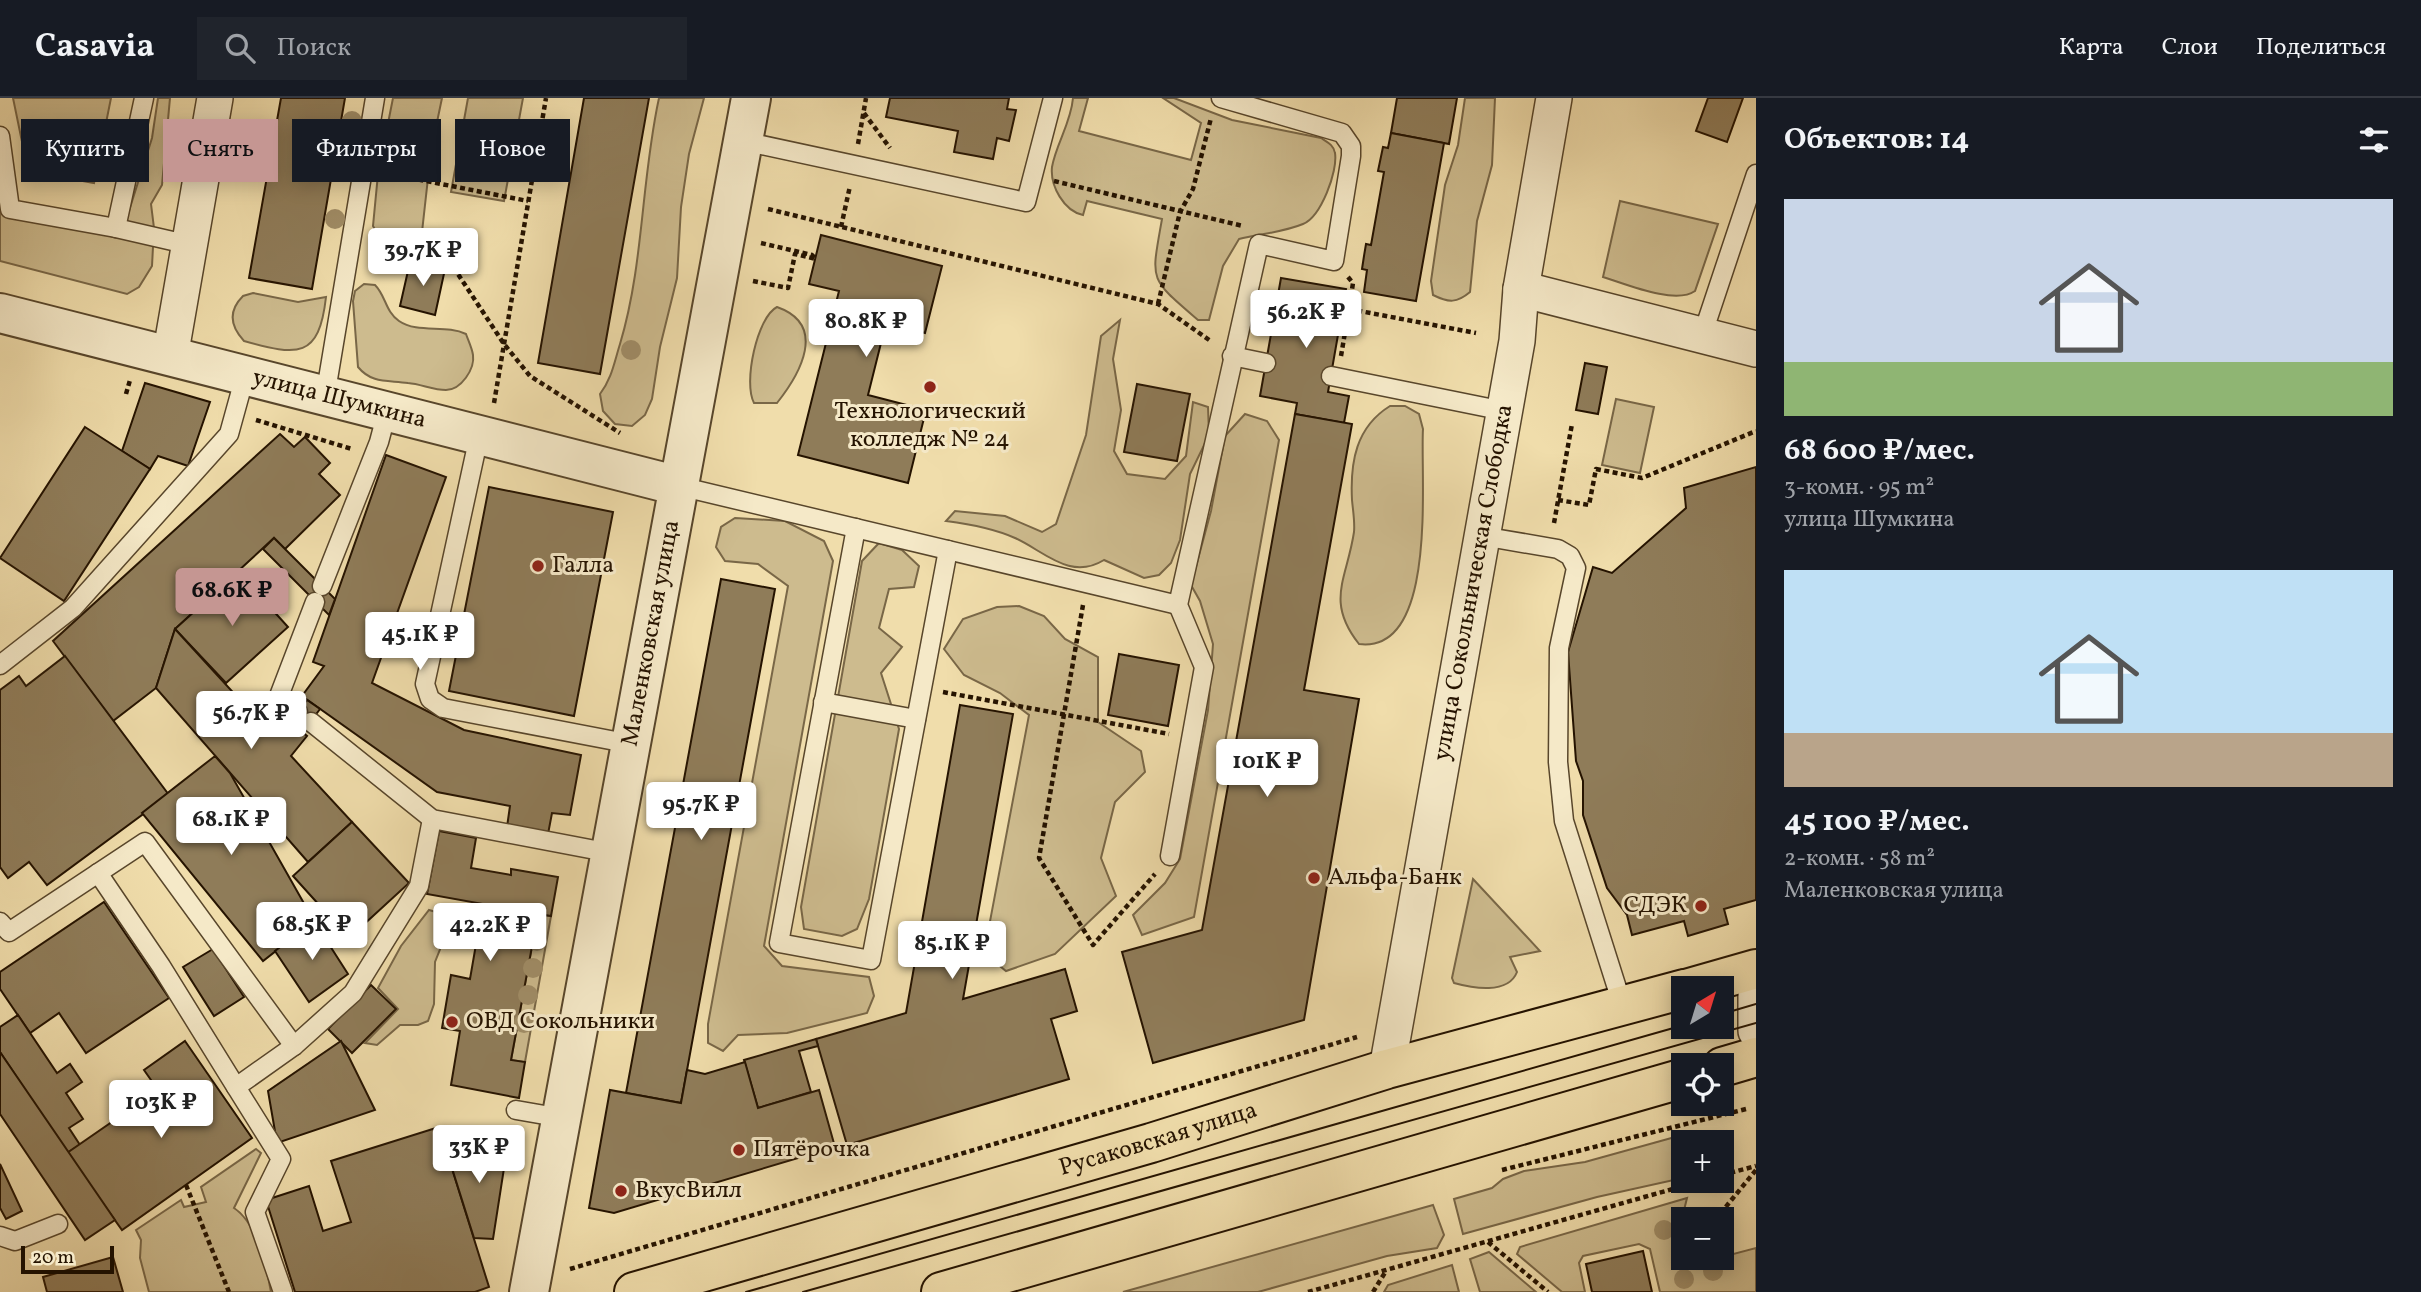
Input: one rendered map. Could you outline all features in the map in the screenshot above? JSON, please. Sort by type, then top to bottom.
[{"type":"main road","name":"Русаковская улица","points":[[1731,976],[1756,969]]},
{"type":"main road","name":"Русаковская улица","points":[[634,1292],[1151,1143],[1387,1069],[1671,993]]},
{"type":"main road","points":[[1734,1063],[1756,1057]]},
{"type":"main road","points":[[941,1292],[1671,1082]]},
{"type":"street","points":[[170,357],[215,98]]},
{"type":"street","name":"Маленковская улица","points":[[529,1292],[751,98]]},
{"type":"street","name":"улица Сокольническая Слободка","points":[[1387,1069],[1517,341],[1521,289],[1554,98]]},
{"type":"street","points":[[1521,289],[1756,349]]},
{"type":"street","name":"улица Шумкина","points":[[0,313],[387,412],[486,422],[679,486]]},
{"type":"street","points":[[1756,996],[1756,1031]]},
{"type":"lane","points":[[116,229],[144,98]]},
{"type":"lane","points":[[372,119],[375,98]]},
{"type":"lane","points":[[743,141],[1026,202],[1053,98]]},
{"type":"lane","points":[[1170,856],[1204,667],[1178,605],[1259,244],[1334,261],[1351,156],[1348,139],[1333,129],[1218,102]]},
{"type":"lane","points":[[0,136],[10,209],[190,245]]},
{"type":"lane","points":[[1702,335],[1756,174]]},
{"type":"lane","points":[[326,397],[362,182]]},
{"type":"lane","points":[[1232,356],[1266,363]]},
{"type":"lane","points":[[0,665],[73,608],[229,434],[245,376]]},
{"type":"lane","points":[[1334,377],[1504,411]]},
{"type":"lane","points":[[387,412],[373,456],[279,696],[432,819],[611,853]]},
{"type":"lane","points":[[486,422],[425,684],[430,698],[443,708],[631,744]]},
{"type":"lane","points":[[679,486],[1178,605]]},
{"type":"lane","points":[[856,528],[779,943],[871,960],[948,550]]},
{"type":"lane","points":[[1482,536],[1549,548],[1570,556],[1576,568],[1559,648],[1558,761],[1564,821],[1623,1007]]},
{"type":"lane","points":[[824,702],[916,719]]},
{"type":"lane","points":[[236,1087],[294,1046],[353,993],[419,886],[432,819]]},
{"type":"lane","points":[[0,922],[9,932],[145,842],[294,1046]]},
{"type":"lane","points":[[98,873],[161,966],[281,1159],[255,1212],[283,1292]]},
{"type":"lane","points":[[516,1110],[562,1118]]},
{"type":"lane","points":[[0,1236],[15,1241],[58,1224]]},
{"type":"path","points":[[486,422],[504,344],[546,98]]},
{"type":"path","points":[[1158,304],[1180,212],[1193,189],[1218,102]]},
{"type":"path","points":[[1033,175],[1262,231],[1259,244]]},
{"type":"path","points":[[431,182],[528,201]]},
{"type":"path","points":[[768,209],[1158,304],[1232,356]]},
{"type":"path","points":[[352,243],[450,262],[504,344],[530,376],[624,435]]},
{"type":"path","points":[[753,281],[788,288],[795,254],[816,259],[812,255],[761,243]]},
{"type":"path","points":[[1334,261],[1353,282],[1334,377]]},
{"type":"path","points":[[1349,309],[1476,332]]},
{"type":"path","points":[[236,414],[373,456]]},
{"type":"path","points":[[1549,548],[1572,424]]},
{"type":"path","points":[[1558,500],[1589,505],[1596,469],[1642,478],[1756,431]]},
{"type":"path","points":[[1087,584],[1039,858],[1093,945],[1170,856]]},
{"type":"path","points":[[922,688],[1192,738]]},
{"type":"path","points":[[570,1269],[1357,1037]]},
{"type":"path","points":[[1495,1171],[1746,1110]]},
{"type":"path","points":[[1734,1173],[1756,1168]]},
{"type":"path","points":[[1725,1207],[1756,1168]]},
{"type":"path","points":[[186,1185],[229,1292]]},
{"type":"path","points":[[1308,1292],[1671,1189]]},
{"type":"path","points":[[1487,1241],[1548,1292]]},
{"type":"path","points":[[1373,1292],[1386,1270]]},
{"type":"shaded area","points":[[13,98],[111,98],[107,119],[21,119],[21,137]]},
{"type":"shaded area","points":[[158,98],[170,98],[168,119],[163,119],[162,185],[151,204],[154,228],[152,266],[139,287],[127,294],[0,261],[0,193],[5,200],[114,221],[128,214],[138,182],[149,182],[149,148]]},
{"type":"shaded area","points":[[393,98],[442,98],[438,119],[389,119]]},
{"type":"shaded area","points":[[468,98],[523,98],[519,119],[464,119]]},
{"type":"shaded area","points":[[659,98],[704,98],[689,154],[681,207],[677,278],[660,347],[652,399],[645,415],[632,426],[615,424],[603,411],[600,394],[612,370],[628,314]]},
{"type":"shaded area","points":[[1073,98],[1088,98],[1079,131],[1191,160],[1201,123],[1163,98],[1174,98],[1232,120],[1321,138],[1332,146],[1335,153],[1331,182],[1322,203],[1310,220],[1280,231],[1239,239],[1223,266],[1209,320],[1198,320],[1170,295],[1157,277],[1156,255],[1162,219],[1087,201],[1083,215],[1076,213],[1060,197],[1053,182],[1052,167]]},
{"type":"shaded area","points":[[1465,98],[1495,98],[1492,165],[1477,221],[1470,292],[1457,300],[1448,300],[1433,295],[1431,281],[1445,185],[1458,145]]},
{"type":"shaded area","points":[[455,170],[455,182],[508,182],[504,201],[451,192]]},
{"type":"shaded area","points":[[377,182],[428,182],[422,232],[412,243],[396,246],[380,238],[373,226]]},
{"type":"shaded area","points":[[1620,201],[1718,224],[1695,291],[1686,295],[1663,295],[1603,277]]},
{"type":"shaded area","points":[[364,284],[375,285],[391,313],[407,325],[466,334],[473,361],[462,383],[452,389],[441,390],[381,380],[369,376],[358,367],[353,301],[355,291]]},
{"type":"shaded area","points":[[253,293],[298,302],[326,297],[318,332],[311,342],[303,348],[292,350],[244,341],[236,330],[233,313],[243,296]]},
{"type":"shaded area","points":[[777,307],[793,315],[802,326],[805,351],[794,378],[777,403],[754,403],[750,381],[754,351],[763,323]]},
{"type":"shaded area","points":[[1120,320],[1113,359],[1121,410],[1114,451],[1127,474],[1165,479],[1186,456],[1193,402],[1208,407],[1209,435],[1190,474],[1180,540],[1171,563],[1159,575],[1144,578],[1104,560],[1092,566],[1069,566],[1007,535],[946,521],[955,511],[1005,516],[1042,532],[1056,524],[1086,435],[1101,336]]},
{"type":"shaded area","points":[[1616,399],[1654,407],[1640,473],[1602,465]]},
{"type":"shaded area","points":[[1390,406],[1405,406],[1419,414],[1423,429],[1423,520],[1420,558],[1414,593],[1402,621],[1385,640],[1359,644],[1343,615],[1341,602],[1341,589],[1354,532],[1352,472],[1358,447],[1369,424]]},
{"type":"shaded area","points":[[1245,414],[1267,421],[1279,440],[1194,917],[1142,935],[1133,915],[1165,883],[1180,859],[1208,710],[1213,644],[1200,601],[1191,585],[1211,511],[1225,436]]},
{"type":"shaded area","points":[[735,518],[785,521],[824,541],[833,561],[764,946],[782,966],[869,977],[874,996],[867,1013],[787,1033],[738,1035],[723,1051],[708,1043],[708,1024],[788,586],[758,564],[725,561],[716,547],[721,527]]},
{"type":"shaded area","points":[[879,543],[902,550],[919,566],[914,587],[889,589],[879,628],[902,647],[881,673],[899,729],[869,899],[857,929],[842,936],[804,929],[801,907],[862,561]]},
{"type":"shaded area","points":[[1019,606],[1044,616],[1065,639],[1098,657],[1098,722],[1141,751],[1145,772],[1115,802],[1101,858],[1116,896],[1055,954],[1006,971],[984,953],[1029,715],[1000,693],[964,675],[944,649],[963,619],[997,607]]},
{"type":"shaded area","points":[[1473,879],[1540,951],[1510,957],[1517,972],[1506,984],[1498,987],[1470,987],[1454,983],[1452,978]]},
{"type":"shaded area","points":[[429,910],[436,912],[449,927],[435,962],[434,1004],[428,1021],[418,1025],[400,1025],[377,1045],[365,1043],[398,1009],[378,988],[401,946]]},
{"type":"shaded area","points":[[538,914],[551,916],[525,1062],[511,1060]]},
{"type":"shaded area","points":[[1671,1138],[1671,1181],[1597,1197],[1463,1234],[1454,1199],[1492,1188],[1503,1179],[1524,1171],[1585,1162]]},
{"type":"shaded area","points":[[256,1149],[261,1153],[234,1208],[249,1224],[254,1234],[271,1292],[149,1292],[140,1258],[141,1240],[136,1230],[181,1200],[184,1207],[206,1202],[201,1187]]},
{"type":"shaded area","points":[[1687,1198],[1685,1207],[1671,1207],[1671,1270],[1734,1270],[1734,1254],[1756,1248],[1756,1292],[1660,1292],[1650,1249],[1639,1244],[1583,1256],[1579,1263],[1585,1292],[1562,1292],[1517,1254],[1520,1247]]},
{"type":"shaded area","points":[[1433,1205],[1444,1235],[1437,1248],[1387,1256],[1258,1292],[1123,1292]]},
{"type":"shaded area","points":[[1489,1252],[1536,1292],[1480,1292],[1470,1259]]},
{"type":"shaded area","points":[[1452,1265],[1459,1292],[1384,1292],[1388,1285]]},
{"type":"building","points":[[281,98],[345,98],[341,119],[292,119],[292,182],[330,182],[312,289],[249,278],[266,182],[278,182],[277,119]]},
{"type":"building","points":[[584,98],[649,98],[600,374],[538,363]]},
{"type":"building","points":[[890,98],[1009,98],[1007,109],[1016,110],[1009,141],[997,138],[993,159],[954,152],[958,131],[886,117]]},
{"type":"building","points":[[1397,98],[1457,98],[1449,144],[1391,133]]},
{"type":"building","points":[[1708,98],[1743,98],[1727,142],[1696,131]]},
{"type":"building","points":[[1391,133],[1444,143],[1416,301],[1364,292],[1367,270],[1362,269],[1366,244],[1371,245],[1384,172],[1378,171],[1383,147],[1388,148]]},
{"type":"building","points":[[821,235],[942,266],[925,333],[886,323],[868,395],[926,410],[908,483],[798,455],[839,291],[809,284]]},
{"type":"building","points":[[410,262],[445,269],[435,315],[400,306]]},
{"type":"building","points":[[1281,278],[1346,289],[1328,392],[1349,396],[1344,423],[1295,414],[1297,403],[1260,396]]},
{"type":"building","points":[[1585,363],[1607,367],[1598,414],[1576,410]]},
{"type":"building","points":[[145,383],[210,402],[188,466],[158,456],[150,469],[122,451]]},
{"type":"building","points":[[1137,384],[1190,394],[1177,461],[1124,452]]},
{"type":"building","points":[[1295,414],[1352,424],[1304,690],[1359,699],[1304,1020],[1153,1063],[1122,952],[1202,930]]},
{"type":"building","points":[[85,427],[150,469],[64,601],[0,558]]},
{"type":"building","points":[[280,434],[294,447],[305,437],[330,463],[319,474],[340,495],[285,549],[274,538],[175,629],[156,688],[113,721],[53,641]]},
{"type":"building","points":[[386,455],[446,477],[372,683],[464,730],[581,755],[570,815],[552,813],[548,834],[507,827],[510,806],[437,792],[302,696],[324,666],[313,662]]},
{"type":"building","points":[[1756,467],[1756,900],[1724,909],[1728,924],[1688,936],[1684,921],[1632,935],[1627,915],[1607,888],[1583,815],[1583,781],[1576,761],[1568,652],[1593,567],[1612,573],[1686,508],[1684,488]]},
{"type":"building","name":"Галла","points":[[489,487],[613,512],[574,716],[449,691]]},
{"type":"building","points":[[274,538],[335,599],[329,615],[263,549]]},
{"type":"building","points":[[238,572],[288,627],[226,683],[175,629]]},
{"type":"building","points":[[721,579],[775,589],[681,1103],[626,1093]]},
{"type":"building","points":[[175,629],[272,735],[285,718],[307,736],[291,756],[352,822],[308,862],[156,688]]},
{"type":"building","points":[[1119,654],[1179,665],[1168,726],[1108,715]]},
{"type":"building","points":[[65,656],[169,795],[47,885],[29,862],[8,878],[0,867],[0,690],[19,676],[26,686]]},
{"type":"building","points":[[307,700],[320,709],[302,733],[290,722]]},
{"type":"building","points":[[960,705],[1013,714],[963,999],[1065,969],[1077,1011],[1051,1019],[1069,1079],[847,1145],[816,1039],[906,1013]]},
{"type":"building","points":[[215,756],[230,773],[314,921],[263,961],[142,813]]},
{"type":"building","points":[[352,822],[409,883],[349,938],[293,876]]},
{"type":"building","points":[[439,831],[476,838],[471,868],[511,875],[511,869],[558,877],[551,916],[538,914],[511,1060],[525,1062],[519,1098],[451,1085],[460,1031],[442,1028],[451,975],[470,979],[483,904],[427,894]]},
{"type":"building","points":[[104,902],[169,998],[86,1053],[59,1013],[30,1033],[0,989],[0,972]]},
{"type":"building","points":[[314,921],[348,974],[309,1002],[275,951]]},
{"type":"building","points":[[213,949],[244,997],[214,1016],[183,967]]},
{"type":"building","points":[[371,985],[396,1009],[352,1053],[328,1029]]},
{"type":"building","points":[[18,1015],[57,1073],[70,1064],[82,1082],[66,1093],[83,1119],[69,1128],[80,1145],[67,1153],[0,1052],[0,1027]]},
{"type":"building","points":[[816,1039],[818,1046],[799,1051],[811,1092],[758,1108],[744,1060]]},
{"type":"building","points":[[185,1041],[252,1138],[122,1230],[67,1153],[158,1090],[144,1070]]},
{"type":"building","points":[[341,1041],[375,1110],[277,1143],[268,1091]]},
{"type":"building","points":[[0,1052],[115,1220],[85,1240],[0,1114]]},
{"type":"building","points":[[745,1062],[758,1108],[819,1090],[835,1147],[614,1213],[589,1208],[610,1090],[681,1103],[687,1070],[705,1074]]},
{"type":"building","points":[[439,1127],[489,1287],[475,1292],[295,1292],[266,1200],[309,1186],[323,1231],[351,1222],[331,1161]]},
{"type":"building","points":[[445,1146],[507,1149],[493,1239],[474,1238]]},
{"type":"building","points":[[0,1164],[22,1211],[6,1219],[0,1208]]},
{"type":"building","points":[[1643,1251],[1652,1292],[1592,1292],[1586,1264]]},
{"type":"building","points":[[113,1257],[123,1292],[47,1292],[43,1277]]},
{"type":"tram line","points":[[1734,1010],[1756,1004]]},
{"type":"tram line","points":[[803,1292],[1756,1023]]},
{"type":"tram line","points":[[746,1292],[1671,1029]]},
{"type":"place","name":"Технологический колледж № 24","points":[[930,387]]},
{"type":"place","name":"Галла","points":[[538,566]]},
{"type":"place","name":"Альфа-Банк","points":[[1314,878]]},
{"type":"place","name":"СДЭК","points":[[1701,906]]},
{"type":"place","name":"ОВД Сокольники","points":[[452,1022]]},
{"type":"place","name":"Пятёрочка","points":[[739,1150]]},
{"type":"place","name":"ВкусВилл","points":[[621,1191]]}]
